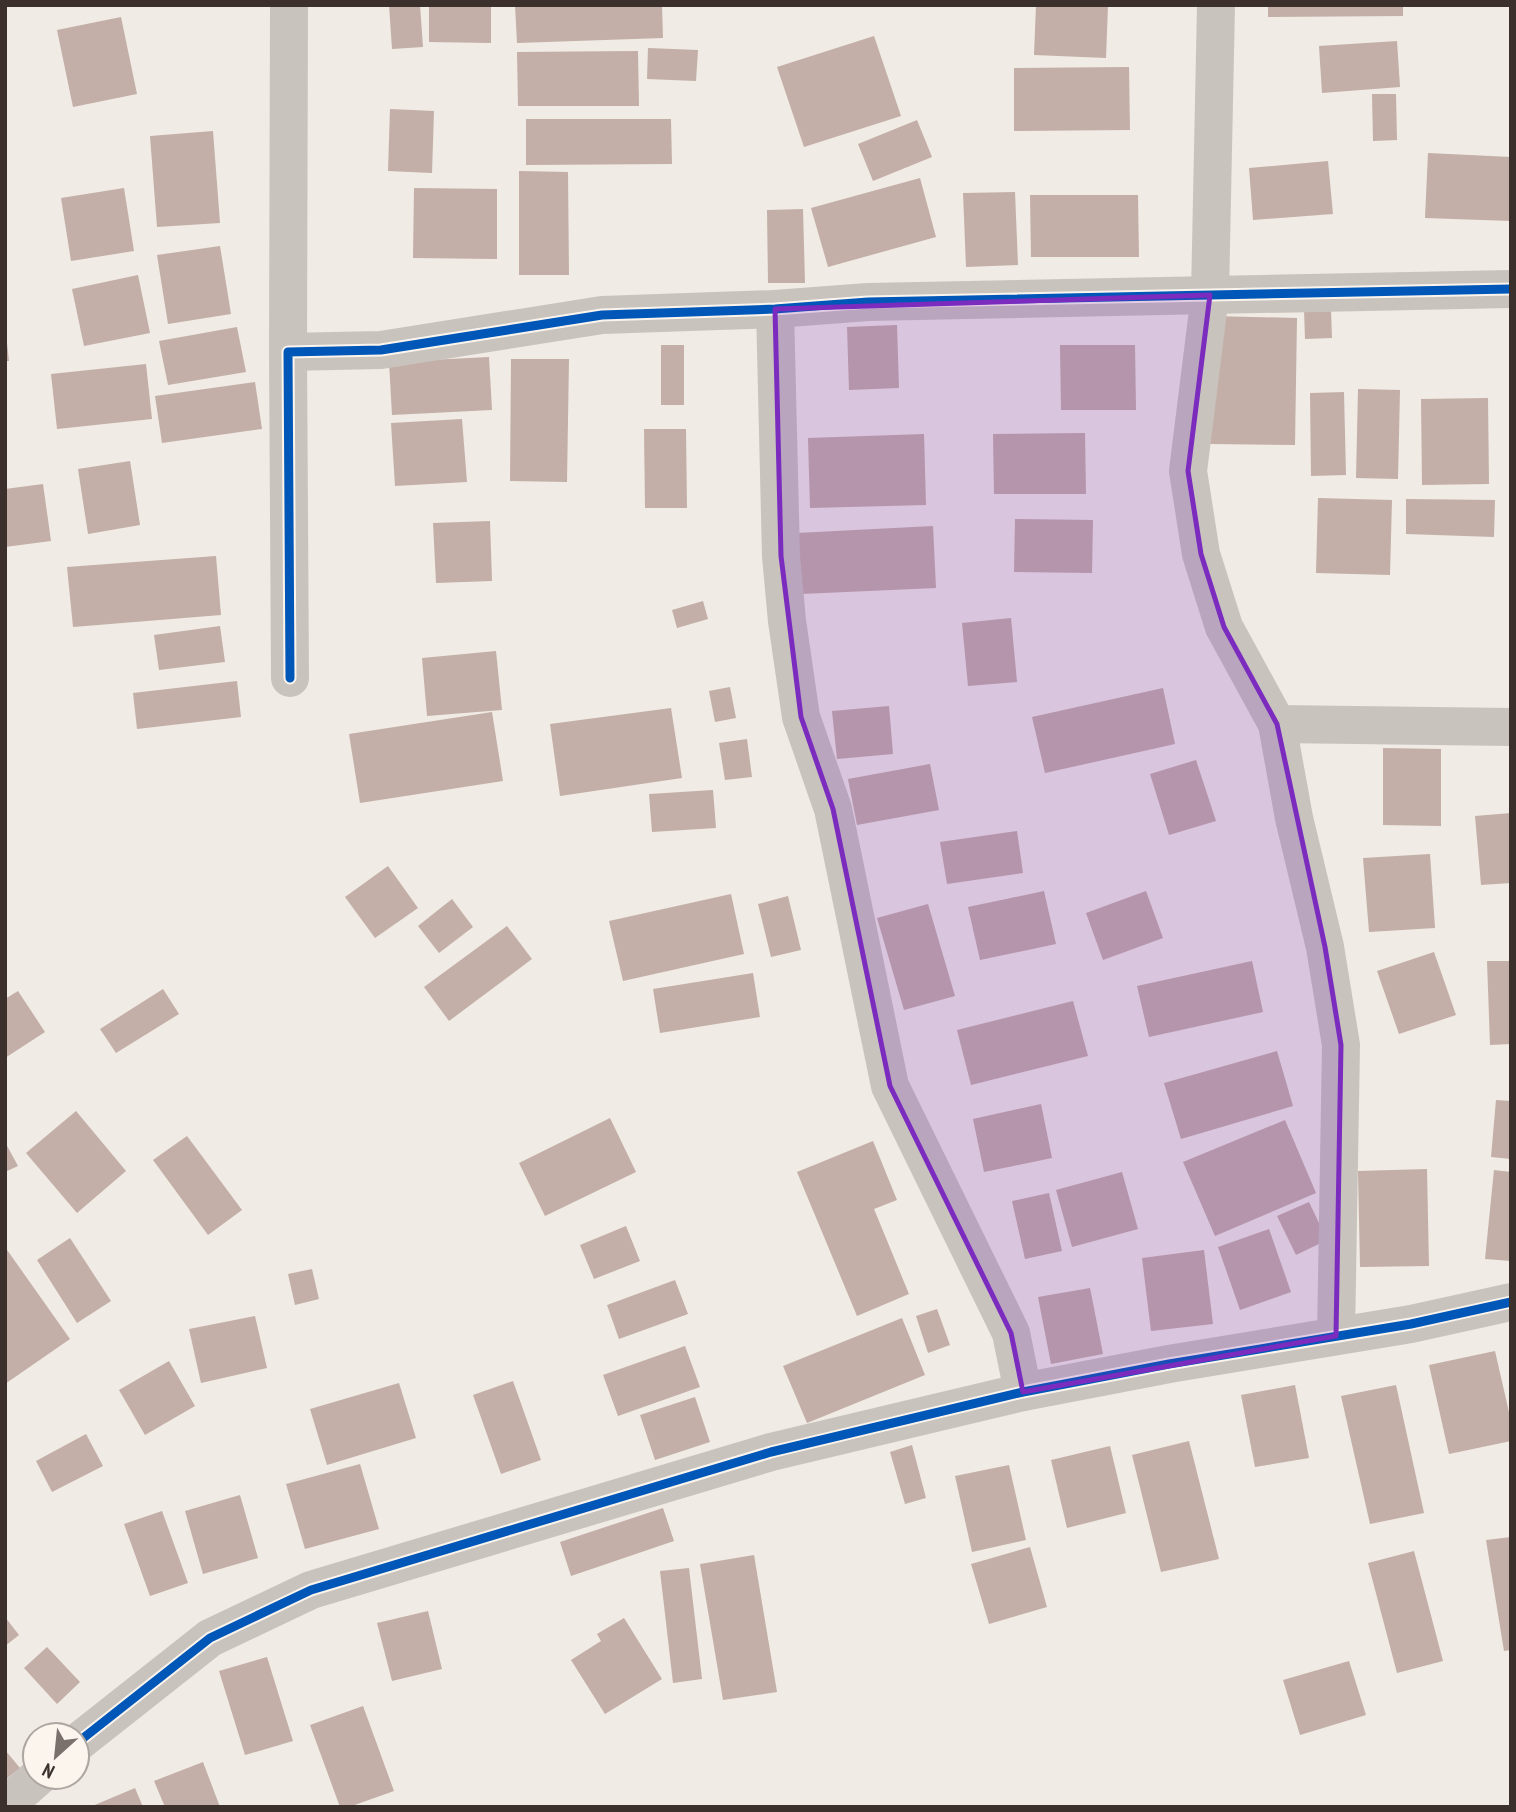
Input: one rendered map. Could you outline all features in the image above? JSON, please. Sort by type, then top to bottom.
[{"type":"street","points":[[289,5],[290,678]]},
{"type":"street","points":[[1216,5],[1210,295],[1188,471],[1201,554],[1224,627],[1277,724],[1294,818],[1325,947],[1341,1045],[1336,1336]]},
{"type":"street","points":[[288,352],[381,349],[601,315],[775,309],[868,302],[1511,289]]},
{"type":"street","points":[[775,309],[781,556],[801,717],[833,809],[890,1086],[1011,1333],[1023,1392]]},
{"type":"street","points":[[1277,724],[1511,727]]},
{"type":"street","points":[[91,1732],[210,1638],[312,1590],[771,1452],[1023,1392],[1169,1364],[1411,1324],[1511,1302]]},
{"type":"street","points":[[5,1806],[22,1791]]},
{"type":"highlighted area","points":[[1210,295],[1188,471],[1201,554],[1224,627],[1277,724],[1325,947],[1341,1045],[1336,1336],[1023,1392],[1011,1333],[890,1086],[833,809],[801,717],[781,556],[775,309]]},
{"type":"building","points":[[389,5],[420,5],[423,47],[392,49]]},
{"type":"building","points":[[429,5],[491,5],[491,43],[429,42]]},
{"type":"building","points":[[515,5],[662,5],[663,38],[517,43]]},
{"type":"building","points":[[1036,5],[1108,5],[1106,58],[1034,55]]},
{"type":"building","points":[[1268,5],[1403,5],[1403,16],[1268,17]]},
{"type":"building","points":[[121,17],[137,94],[73,107],[57,30]]},
{"type":"building","points":[[874,36],[901,116],[804,147],[777,67]]},
{"type":"building","points":[[1397,41],[1400,87],[1322,93],[1319,46]]},
{"type":"building","points":[[648,48],[698,50],[696,81],[647,79]]},
{"type":"building","points":[[638,51],[639,106],[518,106],[517,52]]},
{"type":"building","points":[[1129,67],[1130,130],[1014,131],[1014,68]]},
{"type":"building","points":[[1372,94],[1396,94],[1397,140],[1373,141]]},
{"type":"building","points":[[390,109],[434,111],[432,173],[388,171]]},
{"type":"building","points":[[526,119],[671,119],[672,164],[526,165]]},
{"type":"building","points":[[917,120],[932,157],[873,181],[858,144]]},
{"type":"building","points":[[213,131],[220,223],[157,227],[150,136]]},
{"type":"building","points":[[1428,153],[1511,157],[1511,221],[1425,218]]},
{"type":"building","points":[[1328,161],[1333,214],[1253,220],[1249,168]]},
{"type":"building","points":[[519,171],[568,172],[569,275],[519,275]]},
{"type":"building","points":[[920,178],[936,237],[828,267],[811,208]]},
{"type":"building","points":[[124,188],[134,251],[71,261],[61,198]]},
{"type":"building","points":[[414,188],[497,189],[497,259],[413,258]]},
{"type":"building","points":[[1015,192],[1018,265],[966,267],[963,193]]},
{"type":"building","points":[[1030,195],[1138,195],[1139,257],[1031,257]]},
{"type":"building","points":[[803,209],[805,283],[768,283],[767,210]]},
{"type":"building","points":[[220,246],[231,314],[168,324],[157,255]]},
{"type":"building","points":[[138,275],[150,333],[84,346],[72,289]]},
{"type":"building","points":[[1304,309],[1331,309],[1332,338],[1305,339]]},
{"type":"building","points":[[1212,316],[1297,318],[1295,445],[1210,444]]},
{"type":"building","points":[[897,325],[899,388],[849,390],[847,327]]},
{"type":"building","points":[[237,327],[246,372],[168,385],[159,341]]},
{"type":"building","points":[[7,343],[9,361],[5,361]]},
{"type":"building","points":[[661,345],[684,345],[684,405],[661,405]]},
{"type":"building","points":[[1060,345],[1135,345],[1136,410],[1061,410]]},
{"type":"building","points":[[489,357],[492,410],[392,415],[389,362]]},
{"type":"building","points":[[511,359],[569,359],[567,482],[510,481]]},
{"type":"building","points":[[146,364],[152,419],[57,429],[51,374]]},
{"type":"building","points":[[255,382],[262,429],[162,443],[155,396]]},
{"type":"building","points":[[1358,389],[1400,390],[1398,479],[1356,478]]},
{"type":"building","points":[[1344,392],[1346,475],[1311,476],[1310,393]]},
{"type":"building","points":[[1488,398],[1489,484],[1422,485],[1421,399]]},
{"type":"building","points":[[462,419],[467,482],[395,486],[391,423]]},
{"type":"building","points":[[644,429],[686,429],[687,508],[645,508]]},
{"type":"building","points":[[1085,433],[1086,494],[994,494],[993,434]]},
{"type":"building","points":[[924,434],[926,505],[810,508],[808,438]]},
{"type":"building","points":[[130,461],[140,525],[88,534],[78,469]]},
{"type":"building","points":[[43,484],[51,541],[5,547],[5,489]]},
{"type":"building","points":[[1318,498],[1392,500],[1390,575],[1316,573]]},
{"type":"building","points":[[1406,499],[1495,500],[1494,537],[1406,534]]},
{"type":"building","points":[[1015,519],[1093,520],[1092,573],[1014,572]]},
{"type":"building","points":[[490,521],[492,581],[436,583],[433,523]]},
{"type":"building","points":[[933,526],[936,588],[801,594],[797,533]]},
{"type":"building","points":[[216,556],[221,615],[73,627],[67,567]]},
{"type":"building","points":[[703,601],[708,619],[677,628],[672,610]]},
{"type":"building","points":[[1011,618],[1017,682],[968,686],[962,623]]},
{"type":"building","points":[[220,626],[225,662],[159,670],[154,635]]},
{"type":"building","points":[[496,651],[502,710],[427,716],[422,658]]},
{"type":"building","points":[[237,681],[241,717],[137,729],[133,693]]},
{"type":"building","points":[[730,687],[736,718],[715,722],[709,691]]},
{"type":"building","points":[[1163,688],[1175,744],[1045,773],[1032,717]]},
{"type":"building","points":[[889,706],[893,754],[837,759],[832,711]]},
{"type":"building","points":[[671,708],[682,778],[560,796],[550,724]]},
{"type":"building","points":[[492,712],[503,781],[360,803],[349,734]]},
{"type":"building","points":[[747,739],[752,777],[725,780],[719,743]]},
{"type":"building","points":[[1383,748],[1441,749],[1441,826],[1383,825]]},
{"type":"building","points":[[1196,760],[1216,821],[1169,835],[1150,774]]},
{"type":"building","points":[[930,764],[939,810],[857,825],[848,779]]},
{"type":"building","points":[[713,790],[716,828],[652,832],[649,794]]},
{"type":"building","points":[[1511,813],[1511,883],[1481,885],[1475,816]]},
{"type":"building","points":[[1017,831],[1023,873],[947,884],[940,842]]},
{"type":"building","points":[[1430,854],[1435,928],[1369,932],[1363,858]]},
{"type":"building","points":[[388,866],[418,908],[375,938],[345,897]]},
{"type":"building","points":[[1044,891],[1056,944],[980,960],[968,907]]},
{"type":"building","points":[[1146,891],[1163,938],[1103,960],[1086,913]]},
{"type":"building","points":[[731,894],[744,954],[623,981],[609,921]]},
{"type":"building","points":[[788,896],[801,950],[771,957],[758,904]]},
{"type":"building","points":[[452,899],[473,927],[439,953],[418,926]]},
{"type":"building","points":[[928,904],[955,996],[904,1010],[877,918]]},
{"type":"building","points":[[507,926],[532,959],[449,1021],[424,987]]},
{"type":"building","points":[[1434,952],[1456,1015],[1399,1034],[1377,971]]},
{"type":"building","points":[[1252,961],[1263,1012],[1149,1037],[1137,986]]},
{"type":"building","points":[[1487,961],[1511,961],[1511,1044],[1490,1045]]},
{"type":"building","points":[[753,973],[760,1017],[660,1033],[653,989]]},
{"type":"building","points":[[163,989],[179,1014],[116,1053],[100,1029]]},
{"type":"building","points":[[18,991],[45,1032],[5,1058],[5,999]]},
{"type":"building","points":[[1073,1001],[1088,1056],[971,1085],[957,1030]]},
{"type":"building","points":[[1277,1051],[1293,1106],[1181,1139],[1164,1083]]},
{"type":"building","points":[[1496,1100],[1511,1101],[1511,1159],[1491,1157]]},
{"type":"building","points":[[1041,1104],[1052,1158],[984,1172],[973,1119]]},
{"type":"building","points":[[76,1111],[126,1171],[77,1213],[26,1153]]},
{"type":"building","points":[[610,1118],[636,1172],[545,1216],[519,1163]]},
{"type":"building","points":[[1285,1120],[1316,1193],[1215,1236],[1183,1162]]},
{"type":"building","points":[[187,1136],[242,1210],[208,1235],[153,1160]]},
{"type":"building","points":[[873,1141],[897,1200],[874,1209],[909,1294],[857,1316],[797,1172]]},
{"type":"building","points":[[5,1142],[18,1166],[5,1172]]},
{"type":"building","points":[[1427,1169],[1429,1266],[1360,1267],[1358,1171]]},
{"type":"building","points":[[1494,1170],[1511,1172],[1511,1261],[1485,1259]]},
{"type":"building","points":[[1122,1172],[1138,1229],[1072,1247],[1056,1190]]},
{"type":"building","points":[[1049,1193],[1062,1251],[1025,1259],[1012,1201]]},
{"type":"building","points":[[1309,1202],[1327,1240],[1296,1255],[1277,1216]]},
{"type":"building","points":[[626,1226],[640,1261],[594,1279],[580,1245]]},
{"type":"building","points":[[1269,1229],[1291,1292],[1240,1310],[1218,1247]]},
{"type":"building","points":[[70,1238],[111,1301],[77,1323],[37,1260]]},
{"type":"building","points":[[5,1247],[70,1339],[5,1384]]},
{"type":"building","points":[[1204,1250],[1213,1324],[1151,1331],[1142,1258]]},
{"type":"building","points":[[312,1269],[319,1299],[295,1305],[288,1274]]},
{"type":"building","points":[[675,1280],[688,1314],[619,1339],[607,1305]]},
{"type":"building","points":[[1090,1288],[1103,1354],[1051,1364],[1038,1297]]},
{"type":"building","points":[[937,1309],[950,1345],[928,1353],[916,1316]]},
{"type":"building","points":[[255,1316],[267,1368],[201,1383],[189,1329]]},
{"type":"building","points":[[902,1318],[925,1375],[807,1423],[783,1366]]},
{"type":"building","points":[[685,1346],[700,1387],[618,1416],[603,1375]]},
{"type":"building","points":[[1495,1351],[1511,1421],[1511,1441],[1449,1454],[1429,1365]]},
{"type":"building","points":[[169,1361],[195,1406],[145,1435],[119,1390]]},
{"type":"building","points":[[513,1381],[541,1460],[501,1474],[473,1395]]},
{"type":"building","points":[[399,1383],[416,1438],[327,1465],[310,1409]]},
{"type":"building","points":[[1295,1385],[1309,1458],[1255,1467],[1241,1395]]},
{"type":"building","points":[[1396,1385],[1424,1513],[1370,1524],[1341,1396]]},
{"type":"building","points":[[695,1397],[710,1442],[655,1460],[640,1415]]},
{"type":"building","points":[[86,1434],[103,1466],[52,1492],[36,1461]]},
{"type":"building","points":[[1189,1441],[1219,1559],[1161,1572],[1132,1455]]},
{"type":"building","points":[[912,1445],[926,1498],[905,1504],[890,1452]]},
{"type":"building","points":[[1110,1446],[1126,1513],[1067,1528],[1051,1460]]},
{"type":"building","points":[[360,1464],[379,1529],[305,1549],[286,1484]]},
{"type":"building","points":[[1009,1465],[1026,1540],[972,1552],[955,1476]]},
{"type":"building","points":[[240,1495],[258,1558],[203,1574],[185,1511]]},
{"type":"building","points":[[663,1508],[674,1541],[571,1576],[560,1542]]},
{"type":"building","points":[[162,1511],[188,1583],[150,1596],[124,1524]]},
{"type":"building","points":[[1511,1537],[1511,1650],[1504,1651],[1486,1540]]},
{"type":"building","points":[[1030,1547],[1047,1607],[989,1624],[971,1564]]},
{"type":"building","points":[[1414,1551],[1443,1661],[1397,1673],[1368,1563]]},
{"type":"building","points":[[754,1555],[777,1692],[723,1700],[700,1564]]},
{"type":"building","points":[[689,1568],[702,1679],[673,1683],[660,1571]]},
{"type":"building","points":[[428,1611],[442,1669],[392,1681],[377,1623]]},
{"type":"building","points":[[5,1617],[19,1635],[5,1646]]},
{"type":"building","points":[[624,1618],[662,1679],[605,1714],[571,1660],[601,1641],[597,1634]]},
{"type":"building","points":[[47,1647],[80,1682],[57,1704],[24,1668]]},
{"type":"building","points":[[267,1657],[293,1741],[245,1755],[219,1671]]},
{"type":"building","points":[[1349,1661],[1366,1715],[1300,1735],[1283,1680]]},
{"type":"building","points":[[363,1706],[394,1791],[349,1807],[340,1807],[310,1725]]},
{"type":"building","points":[[5,1750],[20,1768],[5,1780]]},
{"type":"building","points":[[203,1762],[220,1807],[165,1807],[154,1781]]},
{"type":"building","points":[[135,1788],[143,1807],[90,1807]]},
{"type":"cycle path","points":[[290,678],[288,352],[381,350],[602,315],[775,309],[868,302],[1511,289]]},
{"type":"cycle path","points":[[91,1732],[210,1638],[311,1590],[771,1452],[1023,1392],[1169,1364],[1411,1324],[1511,1302]]}]
